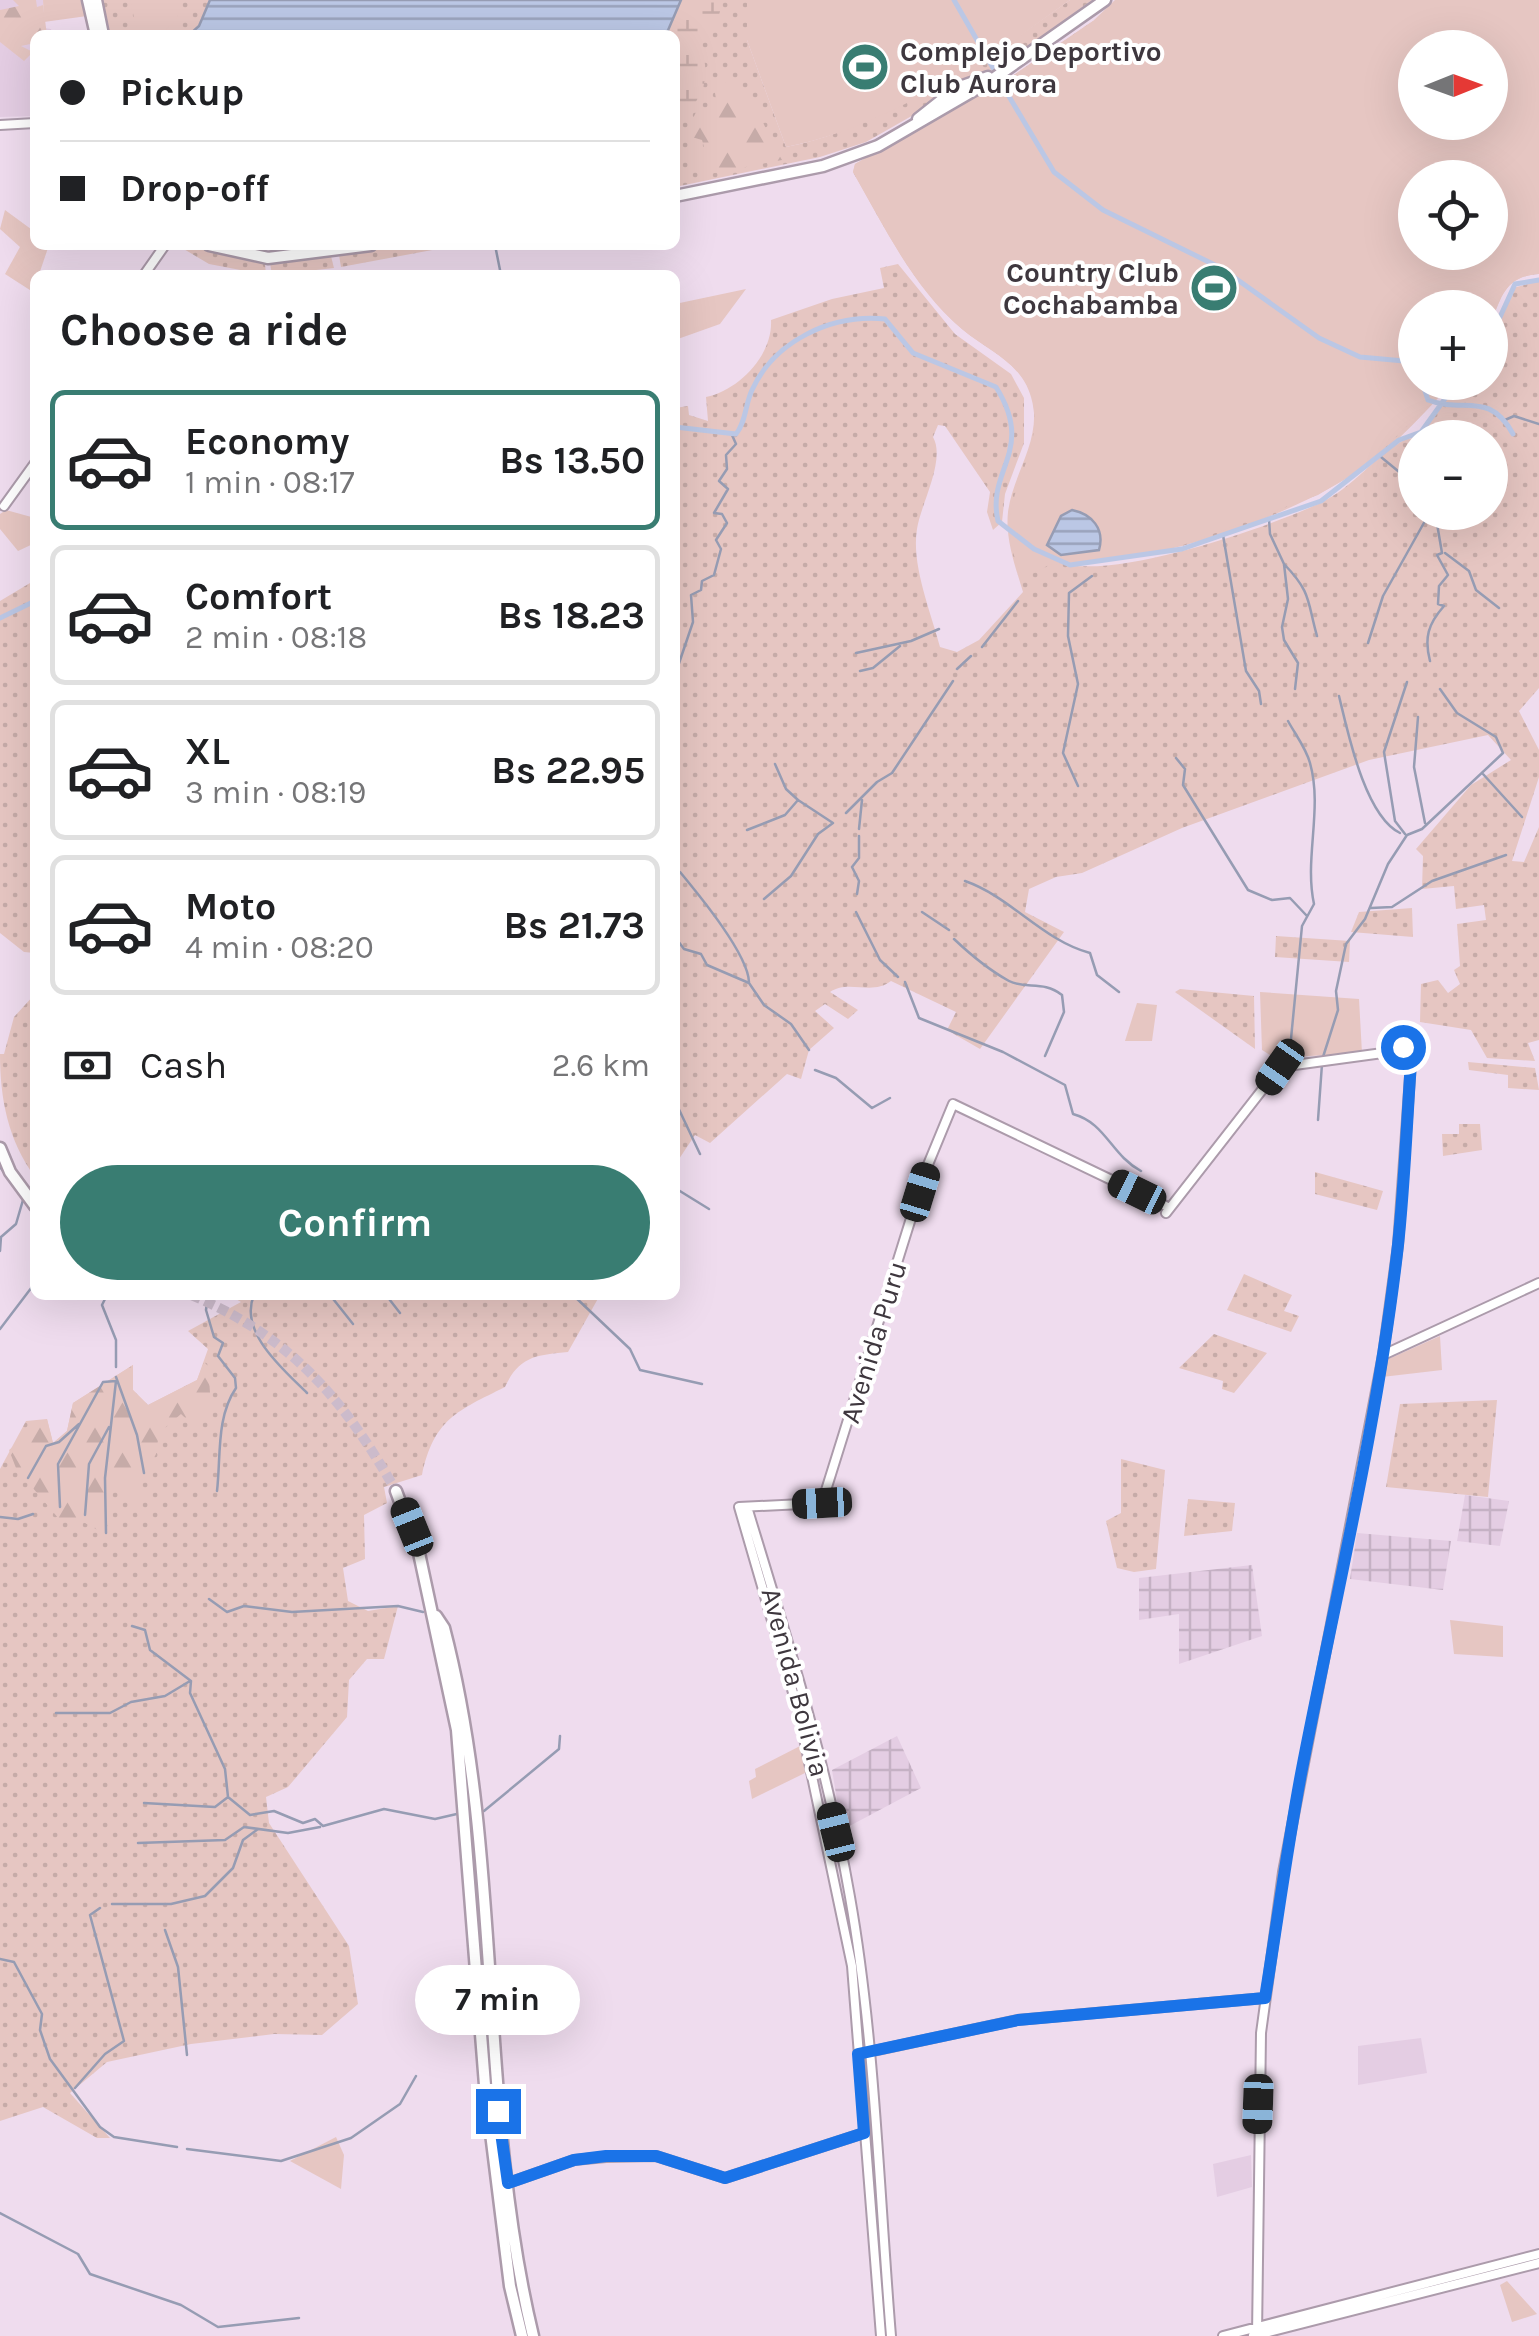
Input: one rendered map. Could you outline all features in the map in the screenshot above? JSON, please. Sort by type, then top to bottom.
[{"type":"main road","points":[[88,0],[98,30]]},
{"type":"main road","points":[[96,0],[99,30]]},
{"type":"main road","points":[[680,192],[844,160],[916,126],[1064,32],[1105,0]]},
{"type":"main road","points":[[680,192],[843,155],[936,110],[952,93],[999,74]]},
{"type":"main road","points":[[232,250],[268,258],[331,250]]},
{"type":"main road","points":[[0,1148],[10,1172],[30,1199]]},
{"type":"main road","points":[[396,1491],[412,1527],[462,1698],[485,2085],[510,2286],[522,2336]]},
{"type":"main road","points":[[470,1822],[520,2285],[532,2336]]},
{"type":"street","points":[[0,125],[30,122]]},
{"type":"street","points":[[1,507],[30,469]]},
{"type":"street","name":"Avenida Puru","points":[[743,1507],[822,1503],[927,1167],[953,1104],[1168,1211],[1280,1067],[1412,1048],[1398,1245],[1382,1354]]},
{"type":"street","points":[[1256,2333],[1257,2133],[1265,1998],[1283,1872],[1342,1582],[1382,1354],[1539,1283]]},
{"type":"street","name":"Avenida Bolivia","points":[[743,1507],[808,1706],[850,1893],[881,2336]]},
{"type":"street","points":[[863,2053],[1018,2020],[1265,1998]]},
{"type":"street","points":[[508,2183],[574,2160],[606,2156],[656,2156],[725,2178],[868,2132]]},
{"type":"street","name":"Avenida Bolivia","points":[[868,2132],[891,2336]]},
{"type":"street","points":[[1256,2333],[1539,2254]]},
{"type":"street","points":[[1224,2336],[1256,2333],[1539,2263]]},
{"type":"shaded area","points":[[0,0],[43,0],[44,28],[51,30],[30,30],[30,116],[0,117]]},
{"type":"shaded area","points":[[1465,1495],[1509,1501],[1500,1546],[1457,1541]]},
{"type":"shaded area","points":[[1357,1533],[1451,1541],[1443,1590],[1350,1579]]},
{"type":"shaded area","points":[[1252,1565],[1262,1636],[1179,1664],[1179,1614],[1139,1620],[1139,1578]]},
{"type":"shaded area","points":[[897,1736],[921,1788],[842,1830],[832,1770]]},
{"type":"shaded area","points":[[1421,2038],[1427,2073],[1358,2085],[1358,2046]]},
{"type":"shaded area","points":[[1251,2155],[1252,2187],[1217,2197],[1213,2164]]},
{"type":"green space","points":[[13,0],[36,0],[37,7],[43,5],[46,30],[30,30],[30,44],[21,46],[30,50],[24,61],[0,42],[0,10],[19,6]]},
{"type":"green space","points":[[43,0],[85,0],[87,16],[44,22]]},
{"type":"green space","points":[[99,0],[210,0],[195,30],[106,30]]},
{"type":"green space","points":[[130,0],[183,0],[176,21],[165,30],[137,30]]},
{"type":"green space","points":[[681,0],[747,0],[747,40],[786,147],[839,132],[985,60],[952,0],[989,57],[1070,0],[1092,0],[1010,60],[866,142],[820,157],[680,186],[680,30],[668,30]]},
{"type":"green space","points":[[681,0],[723,0],[715,30],[699,43],[705,65],[704,86],[694,104],[680,115],[680,30],[668,30]]},
{"type":"green space","name":"Complejo Deportivo Club Aurora","points":[[747,0],[952,0],[986,60],[865,123],[786,147],[747,40]]},
{"type":"green space","points":[[956,0],[1070,0],[989,58]]},
{"type":"green space","name":"Country Club Cochabamba","points":[[1115,0],[1539,0],[1539,274],[1519,279],[1506,290],[1398,290],[1398,400],[1434,400],[1414,420],[1398,420],[1398,435],[1366,466],[1318,495],[1183,545],[1132,557],[1049,565],[1028,576],[1022,575],[1012,548],[1010,524],[1032,442],[1034,420],[1026,385],[1012,366],[962,329],[928,294],[853,172],[855,164],[1008,79],[1093,21]]},
{"type":"green space","points":[[1093,21],[1398,117],[1398,140],[1491,140],[1498,160],[1398,160],[1398,270],[1508,270],[1508,187],[1539,274],[1519,279],[1506,290],[1398,290],[1398,400],[1436,400],[1421,416],[1417,420],[1398,420],[1398,438],[1388,448],[1340,482],[1285,510],[1164,550],[1060,563],[1085,566],[1152,558],[1265,525],[1332,497],[1398,444],[1398,530],[1508,530],[1508,420],[1431,420],[1445,400],[1508,400],[1508,300],[1513,288],[1539,281],[1539,688],[1519,711],[1539,750],[1539,777],[1512,861],[1524,862],[1539,827],[1539,1040],[1528,1043],[1535,1061],[1487,1058],[1471,1030],[1420,1022],[1421,984],[1438,980],[1448,993],[1460,984],[1454,970],[1460,966],[1457,924],[1486,920],[1484,905],[1456,909],[1454,886],[1422,889],[1423,856],[1416,849],[1471,785],[1511,760],[1488,735],[1369,760],[1182,828],[1082,873],[1056,877],[1029,889],[1025,912],[1064,932],[980,1049],[947,1030],[956,1012],[891,981],[876,987],[837,988],[830,992],[858,1010],[848,1019],[825,1004],[815,1011],[834,1028],[809,1050],[801,1079],[787,1074],[710,1143],[695,1135],[680,1158],[680,407],[688,406],[689,415],[708,421],[706,397],[730,387],[752,369],[766,346],[771,320],[832,299],[884,288],[880,268],[898,264],[955,334],[1011,374],[1024,398],[1024,443],[1005,494],[1002,522],[993,530],[987,512],[990,492],[945,426],[938,425],[933,437],[937,457],[916,543],[919,573],[940,647],[957,652],[979,640],[1023,592],[1007,522],[1033,431],[1033,402],[1028,388],[1012,366],[955,323],[924,289],[853,172],[855,164],[1008,79]]},
{"type":"green space","points":[[713,81],[733,86],[752,104],[782,160],[704,175],[692,161],[680,160],[680,149],[704,147],[702,140],[685,135],[697,110],[717,105]]},
{"type":"green space","points":[[5,210],[30,228],[30,250],[47,250],[40,270],[30,270],[30,290],[5,274],[20,247],[0,229]]},
{"type":"green space","points":[[185,250],[210,250],[265,264],[266,270],[240,270],[209,264]]},
{"type":"green space","points":[[372,250],[432,250],[341,267],[339,255]]},
{"type":"green space","points":[[331,256],[334,268],[271,270],[270,263]]},
{"type":"green space","points":[[746,289],[720,324],[680,338],[680,303]]},
{"type":"green space","points":[[6,510],[30,517],[30,545],[18,551],[0,529],[0,514]]},
{"type":"green space","points":[[30,583],[30,953],[0,933],[0,601]]},
{"type":"green space","points":[[1412,908],[1413,937],[1351,932],[1359,912]]},
{"type":"green space","points":[[1276,936],[1350,941],[1349,962],[1275,957]]},
{"type":"green space","points":[[1180,989],[1254,996],[1255,1049],[1175,992]]},
{"type":"green space","points":[[1260,992],[1359,999],[1362,1053],[1275,1058],[1262,1050]]},
{"type":"green space","points":[[30,999],[30,1169],[7,1118],[2,1087],[0,1054],[4,1054],[14,1017]]},
{"type":"green space","points":[[1137,1003],[1157,1005],[1152,1041],[1125,1041]]},
{"type":"green space","points":[[1468,1062],[1535,1068],[1539,1090],[1508,1088],[1508,1075],[1469,1070]]},
{"type":"green space","points":[[1459,1124],[1480,1124],[1482,1150],[1443,1156],[1442,1134],[1459,1134]]},
{"type":"green space","points":[[1315,1172],[1383,1191],[1377,1210],[1315,1194]]},
{"type":"green space","points":[[1244,1274],[1292,1295],[1284,1311],[1299,1316],[1291,1332],[1227,1310]]},
{"type":"green space","points":[[238,1300],[597,1300],[568,1352],[538,1356],[523,1363],[505,1387],[450,1419],[433,1441],[422,1475],[384,1487],[387,1503],[364,1515],[365,1559],[343,1568],[348,1601],[368,1611],[398,1606],[384,1659],[367,1659],[349,1680],[347,1717],[288,1787],[266,1797],[269,1823],[349,1946],[358,2004],[322,2035],[274,2034],[191,2044],[107,2062],[70,2093],[110,2138],[97,2138],[43,2107],[0,2121],[0,1469],[26,1421],[47,1419],[53,1443],[67,1431],[73,1403],[133,1365],[133,1390],[148,1405],[197,1380],[208,1349],[188,1331],[241,1302]]},
{"type":"green space","points":[[1214,1334],[1267,1353],[1234,1393],[1222,1389],[1223,1381],[1179,1368]]},
{"type":"green space","points":[[1440,1336],[1442,1370],[1382,1377],[1384,1361]]},
{"type":"green space","points":[[204,1362],[208,1366],[211,1406],[197,1429],[181,1414],[159,1433],[156,1454],[139,1487],[142,1521],[114,1479],[107,1478],[113,1519],[101,1532],[78,1519],[59,1519],[16,1468],[9,1450],[47,1419],[53,1443],[67,1431],[73,1403],[133,1365],[133,1390],[148,1405],[197,1380]]},
{"type":"green space","points":[[1497,1400],[1488,1497],[1386,1487],[1400,1404]]},
{"type":"green space","points":[[1121,1459],[1165,1470],[1156,1569],[1134,1572],[1117,1568],[1106,1521],[1121,1513]]},
{"type":"green space","points":[[1188,1499],[1235,1503],[1232,1531],[1184,1536]]},
{"type":"green space","points":[[1450,1620],[1503,1626],[1503,1657],[1454,1654]]},
{"type":"green space","points":[[802,1745],[807,1772],[752,1799],[749,1781],[756,1777],[755,1769]]},
{"type":"green space","points":[[336,2137],[344,2155],[341,2189],[290,2161]]},
{"type":"green space","points":[[1507,2281],[1537,2314],[1512,2322],[1500,2285]]},
{"type":"water","points":[[210,0],[681,0],[668,30],[195,30]]},
{"type":"water","points":[[1072,510],[1086,515],[1095,524],[1100,535],[1099,550],[1061,555],[1047,545],[1061,516]]},
{"type":"waterway","points":[[954,0],[993,68]]},
{"type":"waterway","points":[[1001,83],[1054,172],[1103,210],[1221,268],[1319,338],[1360,357],[1398,360]]},
{"type":"waterway","points":[[496,250],[500,270]]},
{"type":"waterway","points":[[1508,299],[1515,284],[1539,280]]},
{"type":"waterway","points":[[680,428],[736,434],[762,372],[790,344],[826,326],[885,319],[913,353],[996,387],[1011,428],[1011,444],[998,487],[998,521],[1034,549],[1070,565],[1182,549],[1321,501],[1399,440],[1421,432],[1444,400]]},
{"type":"waterway","points":[[1428,400],[1485,408],[1504,420],[1513,434]]},
{"type":"waterway","points":[[1505,420],[1514,416],[1539,424]]},
{"type":"waterway","points":[[680,660],[693,622],[691,595],[701,590],[702,581],[714,575],[721,549],[716,540],[727,523],[722,514],[714,513],[728,489],[719,481],[727,469],[726,455],[736,444],[732,435]]},
{"type":"waterway","points":[[1381,457],[1398,471]]},
{"type":"waterway","points":[[1269,519],[1270,534],[1284,564],[1288,599],[1282,627],[1284,640],[1298,663],[1295,689]]},
{"type":"waterway","points":[[1368,643],[1383,596],[1420,530]]},
{"type":"waterway","points":[[1430,661],[1429,632],[1444,606],[1438,604],[1439,586],[1448,575],[1437,555],[1442,553],[1438,530]]},
{"type":"waterway","points":[[1223,535],[1246,671],[1259,691],[1261,704]]},
{"type":"waterway","points":[[1445,553],[1469,571],[1476,590],[1499,608]]},
{"type":"waterway","points":[[1284,564],[1304,590],[1317,636]]},
{"type":"waterway","points":[[1078,786],[1063,753],[1078,684],[1068,636],[1069,593],[1092,576]]},
{"type":"waterway","points":[[982,647],[1018,601]]},
{"type":"waterway","points":[[0,618],[30,603]]},
{"type":"waterway","points":[[856,653],[911,641],[939,629]]},
{"type":"waterway","points":[[860,671],[873,668],[900,646]]},
{"type":"waterway","points":[[957,669],[971,656]]},
{"type":"waterway","points":[[846,813],[877,782],[892,773],[953,681]]},
{"type":"waterway","points":[[1405,834],[1395,821],[1384,752],[1407,682]]},
{"type":"waterway","points":[[1323,1057],[1338,1010],[1336,991],[1346,944],[1365,919],[1388,864],[1407,835],[1422,829],[1503,753],[1496,737],[1457,713],[1440,689]]},
{"type":"waterway","points":[[1339,696],[1368,792],[1377,810],[1400,833]]},
{"type":"waterway","points":[[1418,717],[1414,767],[1425,823]]},
{"type":"waterway","points":[[1288,721],[1308,757],[1315,798],[1311,869],[1314,904],[1302,926],[1290,1049]]},
{"type":"waterway","points":[[1176,758],[1185,769],[1183,785],[1248,890],[1272,900],[1290,898],[1307,916]]},
{"type":"waterway","points":[[775,764],[786,789],[798,800]]},
{"type":"waterway","points":[[1483,774],[1522,817]]},
{"type":"waterway","points":[[747,830],[785,815],[798,800],[833,823],[818,834],[791,876],[764,899]]},
{"type":"waterway","points":[[859,829],[862,800]]},
{"type":"waterway","points":[[857,894],[859,881],[852,867],[859,858],[859,836]]},
{"type":"waterway","points":[[1371,908],[1392,907],[1432,881],[1506,855]]},
{"type":"waterway","points":[[680,872],[732,941],[749,982]]},
{"type":"waterway","points":[[965,881],[997,897],[1057,939],[1090,953],[1097,975],[1119,992]]},
{"type":"waterway","points":[[856,912],[880,960],[898,977]]},
{"type":"waterway","points":[[922,912],[949,930]]},
{"type":"waterway","points":[[954,939],[1009,981],[1048,988],[1062,995],[1064,1012],[1045,1056]]},
{"type":"waterway","points":[[680,944],[684,949],[701,954],[707,965],[749,983],[764,1005],[791,1024],[809,1050]]},
{"type":"waterway","points":[[905,982],[919,1018],[1003,1052],[1065,1085],[1073,1114],[1093,1124],[1122,1157],[1141,1171]]},
{"type":"waterway","points":[[1318,1120],[1322,1064]]},
{"type":"waterway","points":[[815,1070],[836,1078],[872,1108],[890,1098]]},
{"type":"waterway","points":[[680,1112],[700,1154]]},
{"type":"waterway","points":[[0,1167],[30,1208]]},
{"type":"waterway","points":[[680,1191],[709,1209]]},
{"type":"waterway","points":[[0,1251],[1,1237],[16,1224],[23,1200]]},
{"type":"waterway","points":[[0,1329],[30,1290]]},
{"type":"waterway","points":[[104,1300],[102,1305],[116,1340],[116,1367]]},
{"type":"waterway","points":[[207,1300],[206,1310],[214,1337],[223,1343],[218,1356],[235,1378],[236,1388],[222,1424],[217,1491]]},
{"type":"waterway","points":[[253,1300],[252,1323],[258,1336],[276,1362],[307,1393]]},
{"type":"waterway","points":[[334,1300],[353,1324]]},
{"type":"waterway","points":[[390,1300],[400,1313]]},
{"type":"waterway","points":[[578,1300],[630,1349],[640,1370],[702,1384]]},
{"type":"waterway","points":[[116,1377],[137,1435],[144,1473]]},
{"type":"waterway","points":[[60,1507],[58,1464],[103,1382],[116,1381],[105,1478],[106,1533]]},
{"type":"waterway","points":[[28,1478],[46,1446],[59,1442],[79,1424]]},
{"type":"waterway","points":[[85,1515],[89,1464],[109,1427]]},
{"type":"waterway","points":[[0,1517],[18,1519],[33,1514]]},
{"type":"waterway","points":[[209,1599],[227,1612],[244,1606],[292,1612],[398,1606],[423,1612]]},
{"type":"waterway","points":[[132,1626],[145,1630],[150,1650],[191,1681],[190,1693],[225,1769],[228,1797],[250,1815],[274,1811],[303,1823],[315,1819],[323,1826],[384,1809],[435,1819],[461,1813]]},
{"type":"waterway","points":[[56,1713],[110,1713],[131,1702],[165,1696],[190,1681]]},
{"type":"waterway","points":[[484,1811],[559,1749],[560,1736]]},
{"type":"waterway","points":[[144,1803],[215,1807],[228,1797]]},
{"type":"waterway","points":[[138,1843],[225,1840],[244,1827],[288,1833],[320,1827]]},
{"type":"waterway","points":[[112,1904],[171,1904],[205,1896],[233,1868],[243,1840],[258,1829]]},
{"type":"waterway","points":[[75,2088],[105,2054],[124,2041],[90,1915],[100,1908]]},
{"type":"waterway","points":[[165,1930],[178,1967],[187,2055]]},
{"type":"waterway","points":[[0,1959],[14,1962],[42,2014],[40,2030],[50,2059],[100,2127],[114,2137],[177,2147]]},
{"type":"waterway","points":[[187,2149],[281,2161],[351,2138],[400,2104],[416,2076]]},
{"type":"waterway","points":[[0,2213],[78,2254],[90,2274],[181,2305],[218,2327],[299,2318]]},
{"type":"waterway","points":[[1523,2262],[1539,2259]]},
{"type":"waterway","points":[[1274,2327],[1290,2322]]},
{"type":"tunnel","points":[[202,1300],[257,1330],[311,1374],[356,1427],[396,1491]]},
{"type":"place","name":"Complejo Deportivo Club Aurora","points":[[865,67]]},
{"type":"place","name":"Country Club Cochabamba","points":[[1214,288]]},
{"type":"route","points":[[498,2111],[508,2183],[574,2160],[606,2156],[656,2156],[725,2178],[864,2133],[858,2054],[1018,2020],[1265,1998],[1283,1872],[1342,1582],[1398,1245],[1412,1048],[1403,1047]]}]
